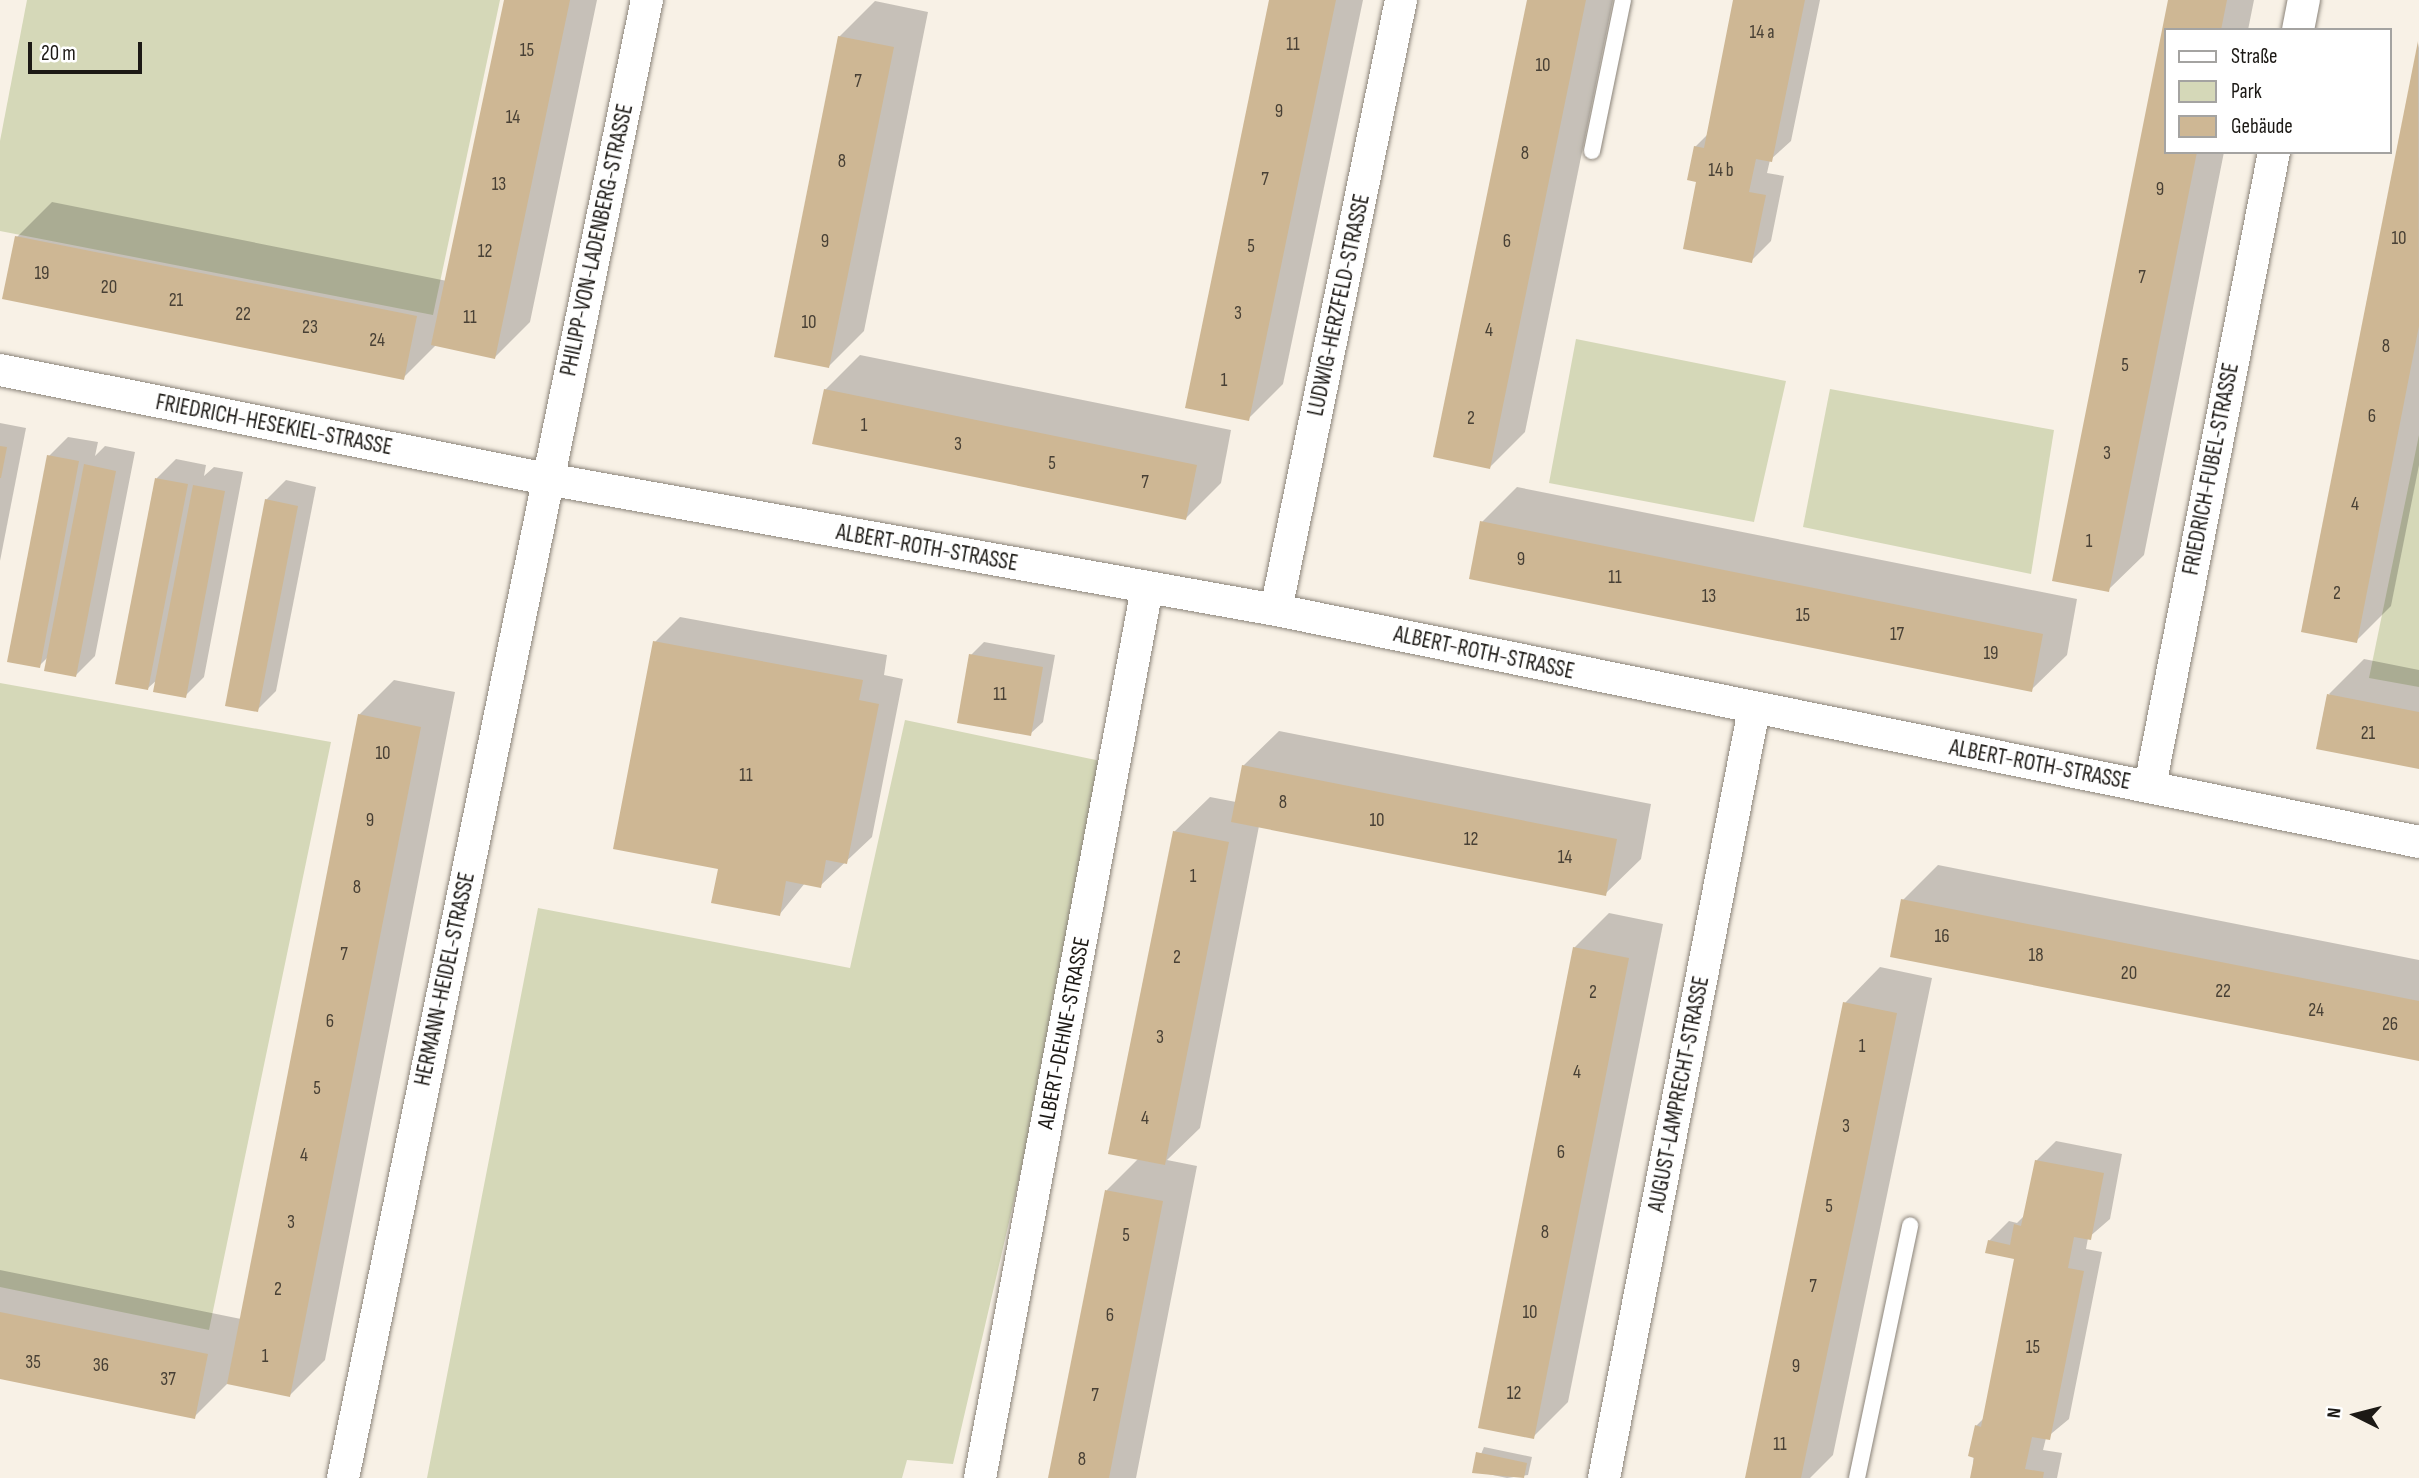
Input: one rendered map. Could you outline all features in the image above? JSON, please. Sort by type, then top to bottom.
[{"type":"street","name":"PHILIPP-VON-LADENBERG-STRASSE","points":[[547,479],[647,0]]},
{"type":"street","name":"LUDWIG-HERZFELD-STRASSE","points":[[1276,610],[1401,0]]},
{"type":"street","points":[[2298,28],[2304,0]]},
{"type":"street","name":"FRIEDRICH-FUBEL-STRASSE","points":[[2150,786],[2274,154]]},
{"type":"street","name":"FRIEDRICH-HESEKIEL-STRASSE","points":[[0,370],[547,479]]},
{"type":"street","name":"ALBERT-ROTH-STRASSE","points":[[547,479],[1276,610],[2419,842]]},
{"type":"street","name":"HERMANN-HEIDEL-STRASSE","points":[[343,1478],[547,479]]},
{"type":"street","name":"ALBERT-DEHNE-STRASSE","points":[[980,1478],[1147,588]]},
{"type":"street","name":"AUGUST-LAMPRECHT-STRASSE","points":[[1604,1478],[1754,709]]},
{"type":"lane","points":[[1592,152],[1623,0]]},
{"type":"lane","points":[[1857,1478],[1910,1226]]},
{"type":"green space","points":[[27,0],[500,0],[433,315],[0,231],[0,141]]},
{"type":"green space","points":[[1576,339],[1786,381],[1754,522],[1549,483]]},
{"type":"green space","points":[[1830,389],[2054,430],[2031,574],[1803,527]]},
{"type":"green space","points":[[2419,435],[2419,687],[2369,678]]},
{"type":"green space","points":[[0,683],[331,742],[209,1330],[0,1287]]},
{"type":"green space","points":[[905,720],[1115,764],[953,1464],[907,1460],[902,1478],[427,1478],[538,908],[850,968]]},
{"type":"building","points":[[504,0],[570,0],[495,359],[431,345]]},
{"type":"building","points":[[1269,0],[1336,0],[1249,421],[1185,408]]},
{"type":"building","points":[[1527,0],[1586,0],[1490,469],[1433,457]]},
{"type":"building","points":[[1733,0],[1805,0],[1772,162],[1756,159],[1749,192],[1766,195],[1752,263],[1683,249],[1696,182],[1687,180],[1694,146],[1704,148]]},
{"type":"building","points":[[2168,0],[2227,0],[2221,28],[2164,28],[2164,154],[2197,154],[2109,592],[2052,581]]},
{"type":"building","points":[[838,36],[894,47],[829,368],[774,357]]},
{"type":"building","points":[[2418,41],[2419,326],[2357,643],[2301,632]]},
{"type":"building","points":[[15,236],[417,316],[404,380],[2,299]]},
{"type":"building","points":[[824,389],[1197,465],[1186,520],[812,444]]},
{"type":"building","points":[[0,446],[7,447],[1,478],[0,478]]},
{"type":"building","points":[[47,455],[79,461],[40,668],[7,662]]},
{"type":"building","points":[[84,464],[116,471],[76,677],[44,671]]},
{"type":"building","points":[[155,478],[188,484],[148,690],[115,684]]},
{"type":"building","points":[[193,485],[225,491],[186,698],[153,692]]},
{"type":"building","points":[[265,499],[298,506],[258,712],[225,706]]},
{"type":"building","points":[[1480,521],[2043,634],[2032,692],[1469,579]]},
{"type":"building","points":[[653,641],[863,680],[859,700],[879,704],[847,864],[826,860],[821,888],[786,881],[780,916],[711,903],[718,869],[613,849]]},
{"type":"building","points":[[969,654],[1043,667],[1031,736],[957,723]]},
{"type":"building","points":[[2327,694],[2419,712],[2419,769],[2316,749]]},
{"type":"building","points":[[358,714],[421,727],[290,1397],[227,1384]]},
{"type":"building","points":[[1242,765],[1617,839],[1606,896],[1231,822]]},
{"type":"building","points":[[1173,831],[1229,842],[1165,1165],[1108,1154]]},
{"type":"building","points":[[1901,899],[2419,1001],[2419,1061],[1890,957]]},
{"type":"building","points":[[1573,947],[1629,958],[1534,1439],[1478,1428]]},
{"type":"building","points":[[1843,1002],[1897,1013],[1865,1173],[1801,1478],[1745,1478]]},
{"type":"building","points":[[2035,1160],[2104,1173],[2091,1240],[2074,1237],[2068,1268],[2084,1271],[2050,1440],[2032,1437],[2025,1469],[2044,1472],[2043,1478],[1970,1478],[1974,1458],[1968,1456],[1975,1425],[1981,1427],[2014,1259],[1985,1253],[1988,1240],[2010,1245],[2014,1224],[2021,1226]]},
{"type":"building","points":[[1105,1190],[1163,1201],[1109,1478],[1048,1478]]},
{"type":"building","points":[[0,1312],[208,1354],[195,1419],[0,1379]]},
{"type":"building","points":[[1476,1452],[1527,1463],[1524,1478],[1472,1473]]}]
